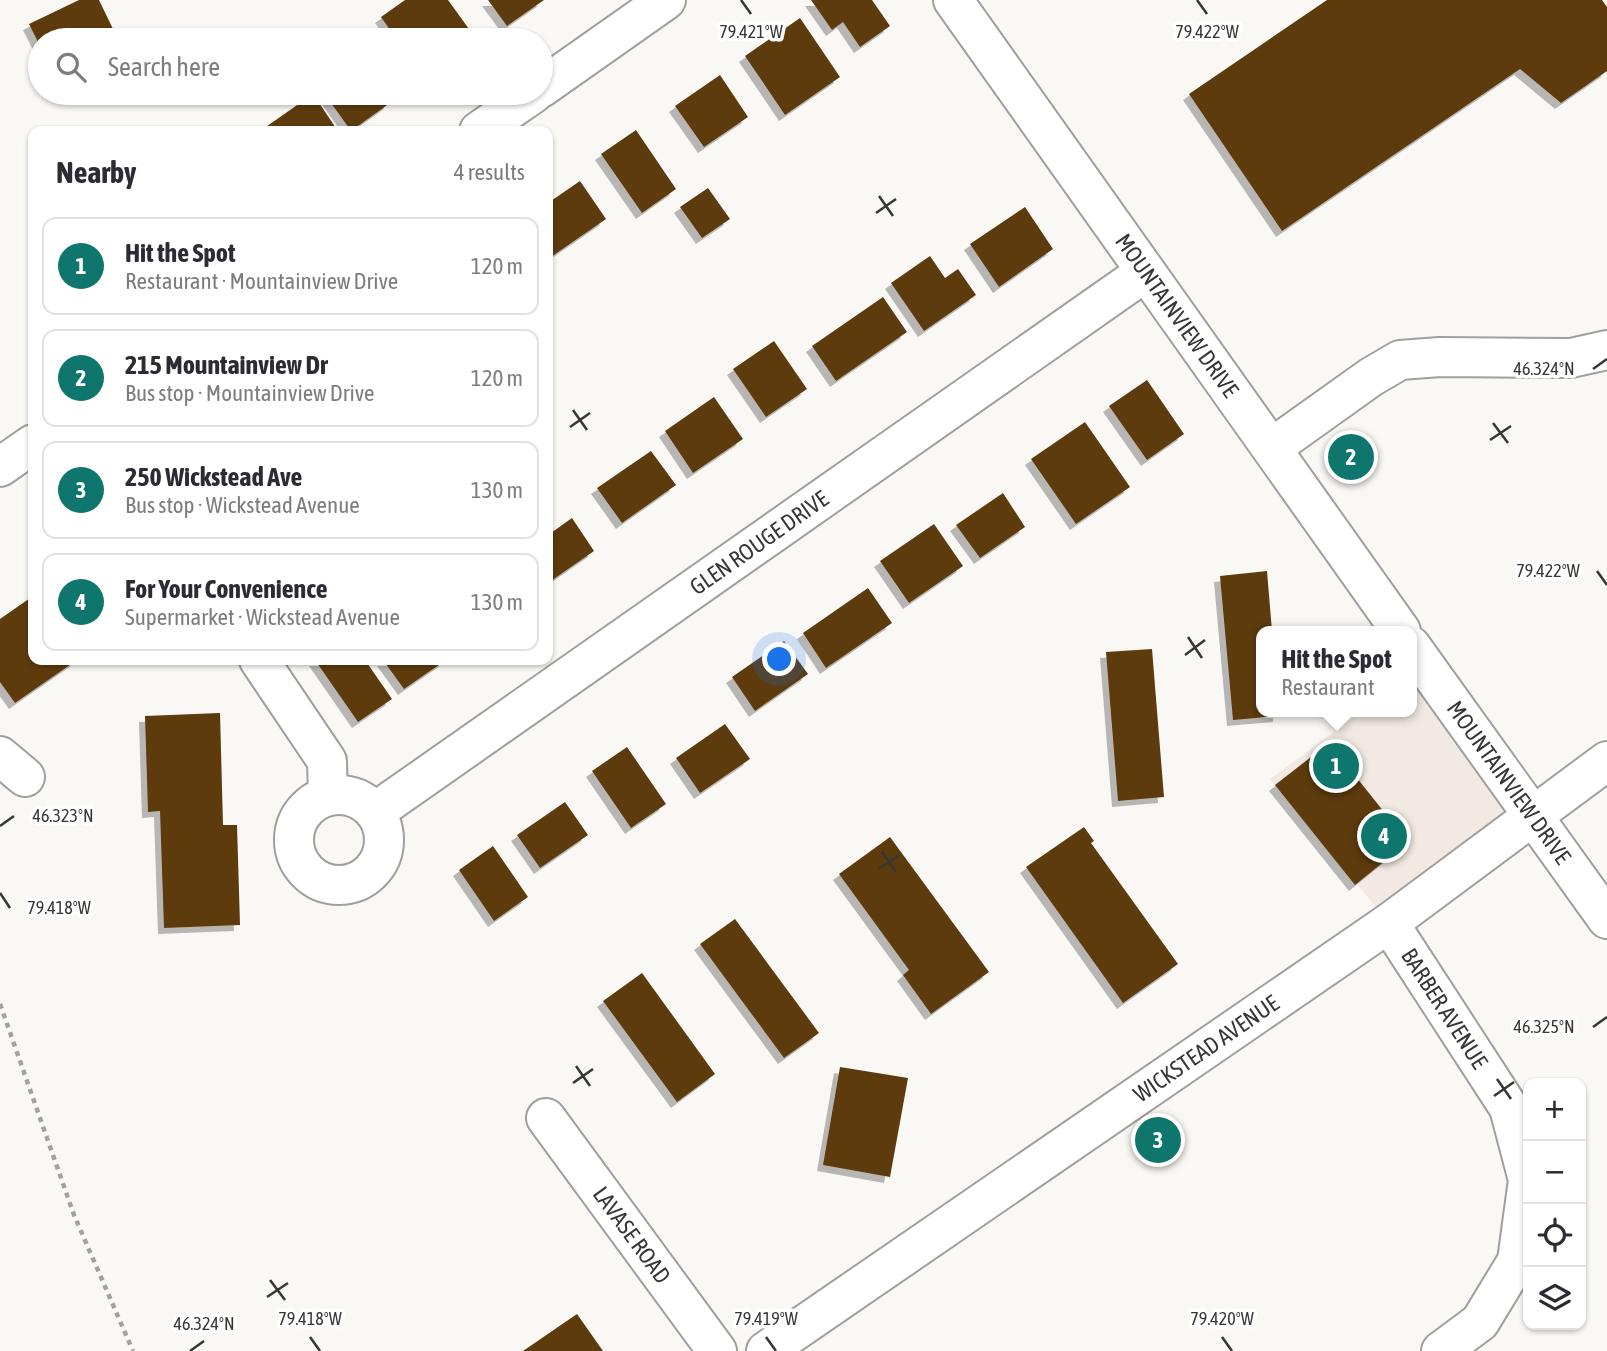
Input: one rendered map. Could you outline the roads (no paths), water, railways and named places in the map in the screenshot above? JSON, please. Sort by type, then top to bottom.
[{"type":"street","points":[[553,80],[666,0]]},
{"type":"street","name":"MOUNTAINVIEW DRIVE","points":[[953,0],[1144,273],[1273,447],[1398,626]]},
{"type":"street","points":[[486,126],[517,105]]},
{"type":"street","name":"GLEN ROUGE DRIVE","points":[[375,812],[1144,273]]},
{"type":"street","points":[[1273,447],[1371,377],[1400,360],[1440,357],[1571,358],[1607,350]]},
{"type":"street","points":[[0,467],[28,447]]},
{"type":"street","name":"MOUNTAINVIEW DRIVE","points":[[1417,655],[1530,816],[1607,919]]},
{"type":"street","points":[[262,665],[327,761],[328,796]]},
{"type":"street","name":"WICKSTEAD AVENUE","points":[[766,1351],[1389,923],[1607,761]]},
{"type":"street","points":[[328,796],[347,796],[362,801],[375,812],[383,827],[384,843],[381,859],[371,873],[356,882],[338,885],[321,882],[307,872],[297,856],[294,837],[299,819],[311,804],[328,796]]},
{"type":"street","name":"BARBER AVENUE","points":[[1389,923],[1509,1108],[1528,1180],[1517,1261],[1480,1322],[1441,1351]]},
{"type":"street","name":"LAVASE ROAD","points":[[546,1118],[717,1351]]},
{"type":"place","name":"215 Mountainview Dr","points":[[1351,457]]},
{"type":"place","name":"Hit the Spot","points":[[1336,766]]},
{"type":"place","name":"For Your Convenience","points":[[1384,836]]},
{"type":"place","name":"250 Wickstead Ave","points":[[1158,1140]]}]
